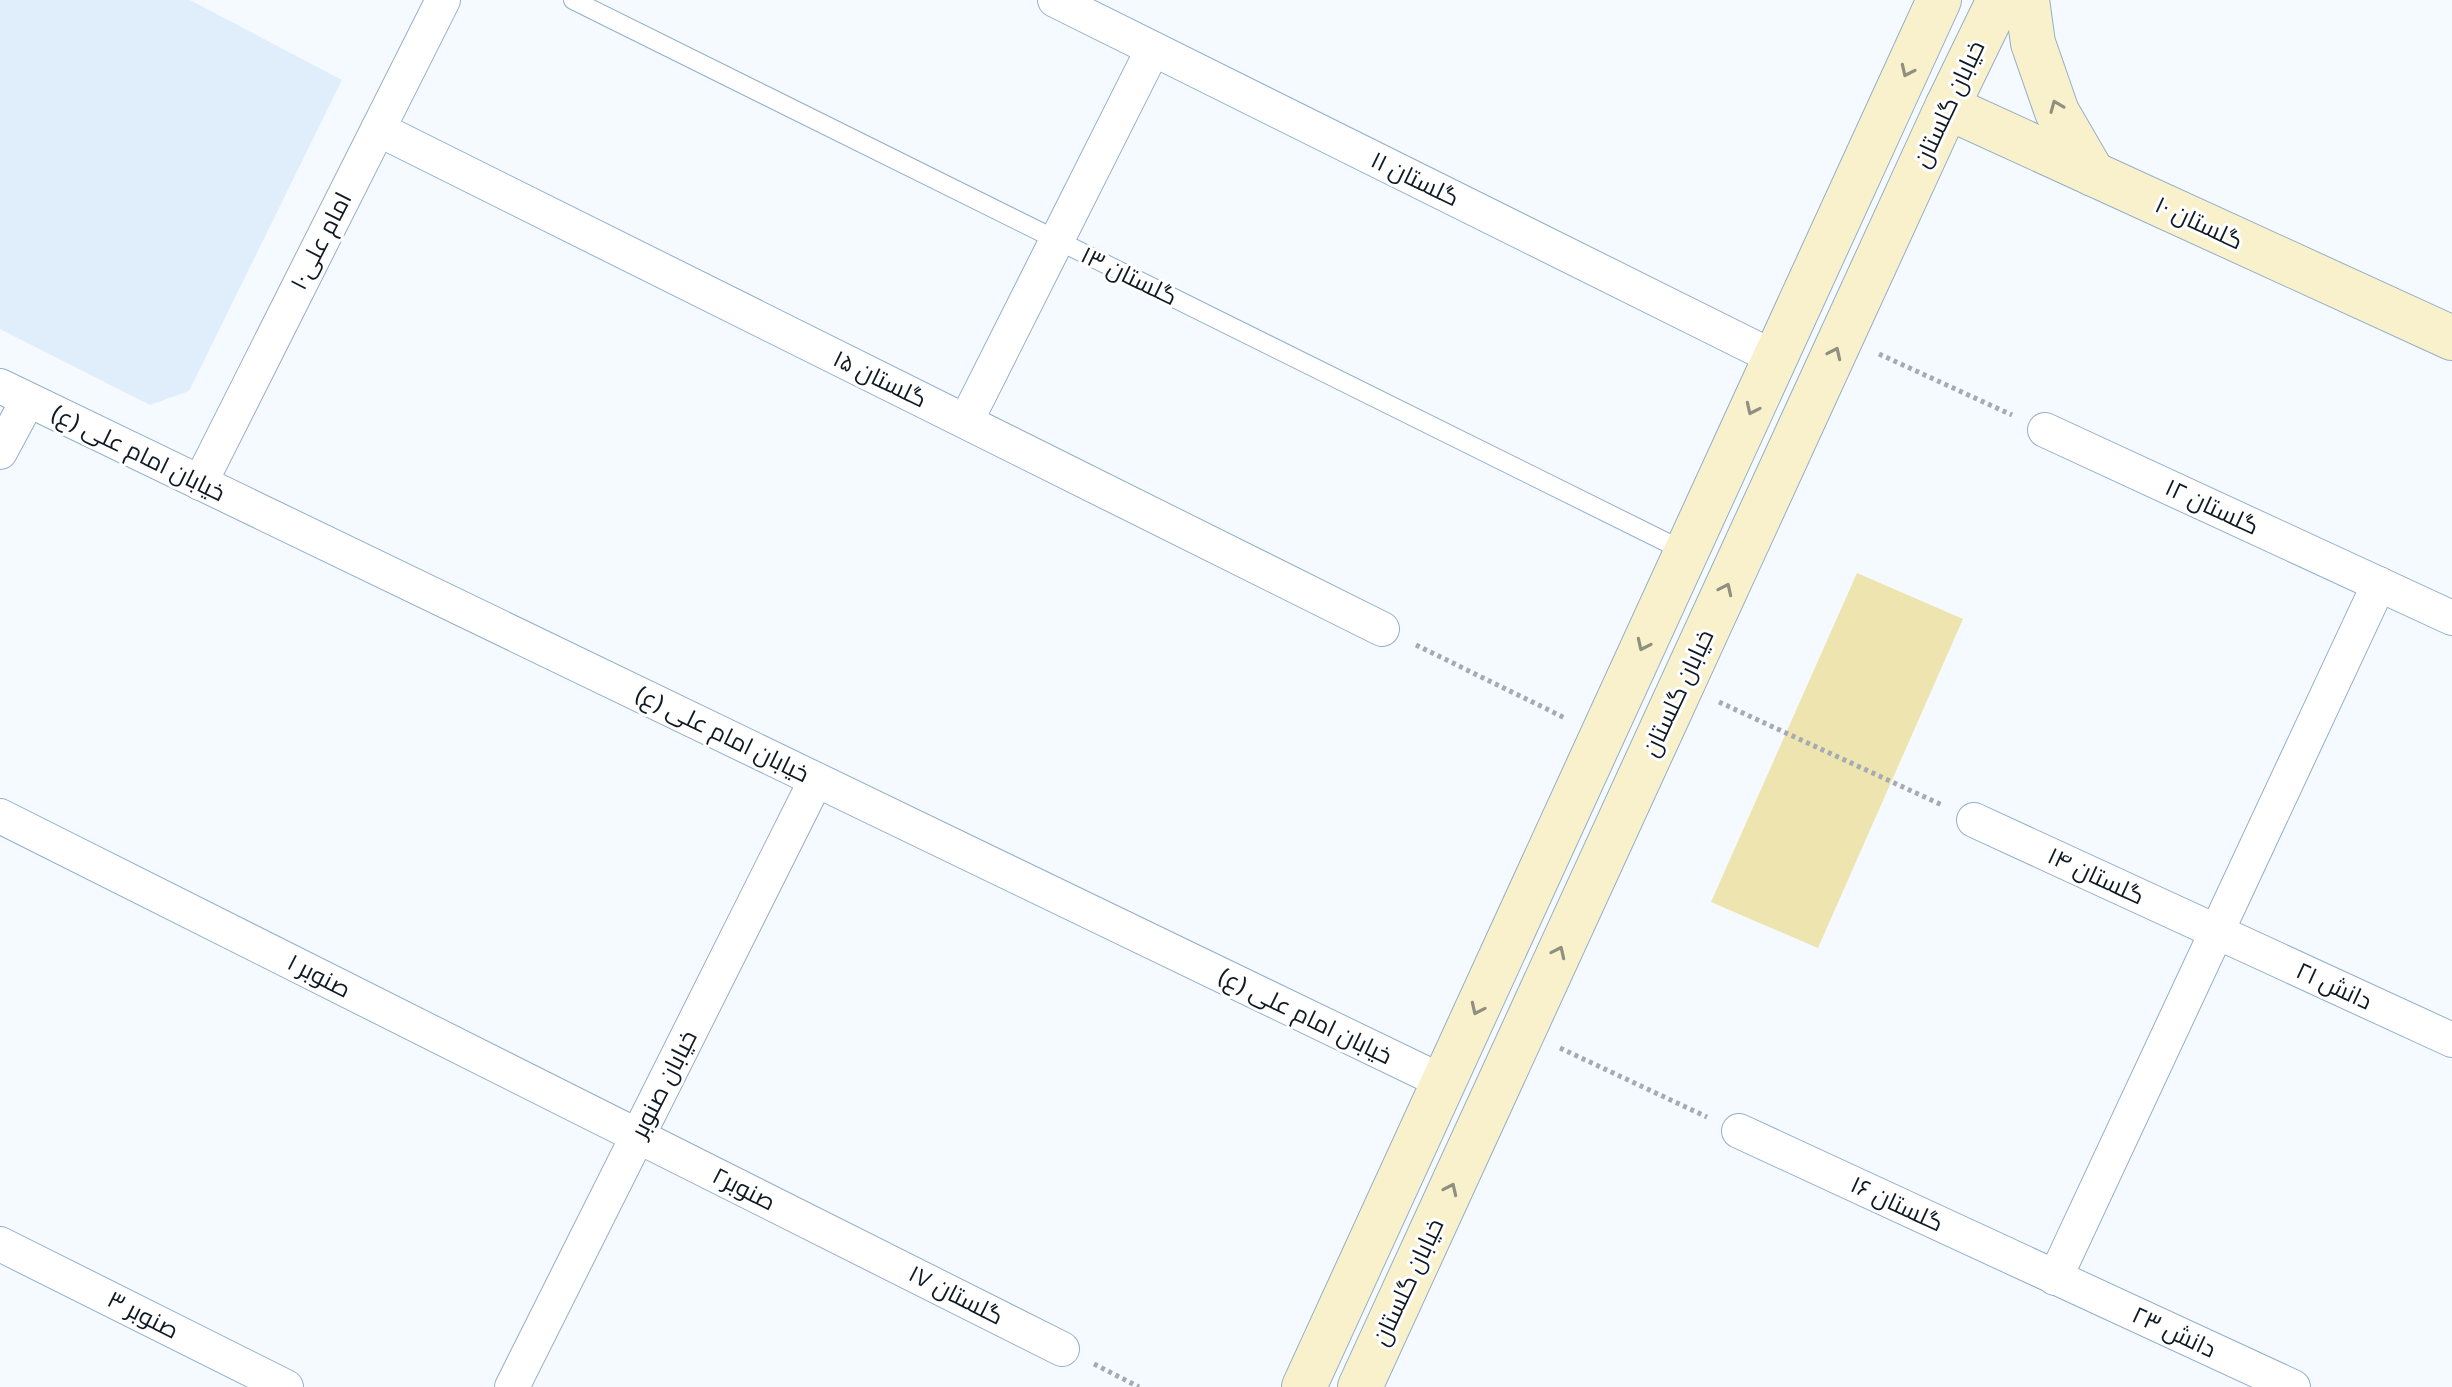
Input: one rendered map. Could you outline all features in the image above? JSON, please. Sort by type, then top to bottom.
[{"type":"street","name":"امام علی۱۰","points":[[200,483],[443,0]]},
{"type":"street","name":"گلستان ۱۱","points":[[1055,0],[1775,358]]},
{"type":"street","points":[[1304,1387],[1939,0]]},
{"type":"street","name":"خیابان گلستان","points":[[1360,1387],[1947,107],[1999,0]]},
{"type":"street","points":[[2027,0],[2033,43],[2057,112],[2093,174]]},
{"type":"street","points":[[966,421],[1153,49]]},
{"type":"street","name":"گلستان ۱۰","points":[[1947,107],[2452,338]]},
{"type":"street","name":"گلستان ۱۵","points":[[378,129],[1382,629]]},
{"type":"street","points":[[0,452],[14,393]]},
{"type":"street","name":"خیابان امام علی (ع)","points":[[14,393],[1443,1082]]},
{"type":"street","name":"گلستان ۱۲","points":[[2045,430],[2452,618]]},
{"type":"street","points":[[2055,1278],[2379,584]]},
{"type":"street","name":"خیابان صنوبر","points":[[512,1387],[816,780]]},
{"type":"street","name":"صنوبر ۱","points":[[0,816],[638,1136]]},
{"type":"street","name":"گلستان ۱۴","points":[[1974,820],[2217,932]]},
{"type":"street","name":"دانش ۲۱","points":[[2217,932],[2452,1040]]},
{"type":"street","name":"گلستان ۱۶","points":[[1739,1131],[2055,1278]]},
{"type":"street","name":"صنوبر۲","points":[[638,1136],[850,1242]]},
{"type":"street","name":"گلستان ۱۷","points":[[850,1242],[1062,1349]]},
{"type":"street","name":"صنوبر ۳","points":[[0,1244],[286,1387]]},
{"type":"street","name":"دانش ۲۳","points":[[2055,1278],[2293,1387]]},
{"type":"lane","name":"گلستان ۱۳","points":[[573,0],[1686,552]]},
{"type":"path","points":[[1842,336],[2045,430]]},
{"type":"path","points":[[1382,629],[1601,736]]},
{"type":"path","points":[[1682,685],[1974,820]]},
{"type":"path","points":[[1523,1031],[1739,1131]]},
{"type":"path","points":[[1062,1349],[1139,1387]]},
{"type":"shaded area","points":[[0,0],[190,0],[342,80],[189,391],[150,405],[0,329]]},
{"type":"shaded area","points":[[1857,573],[1963,619],[1818,948],[1711,902]]}]
